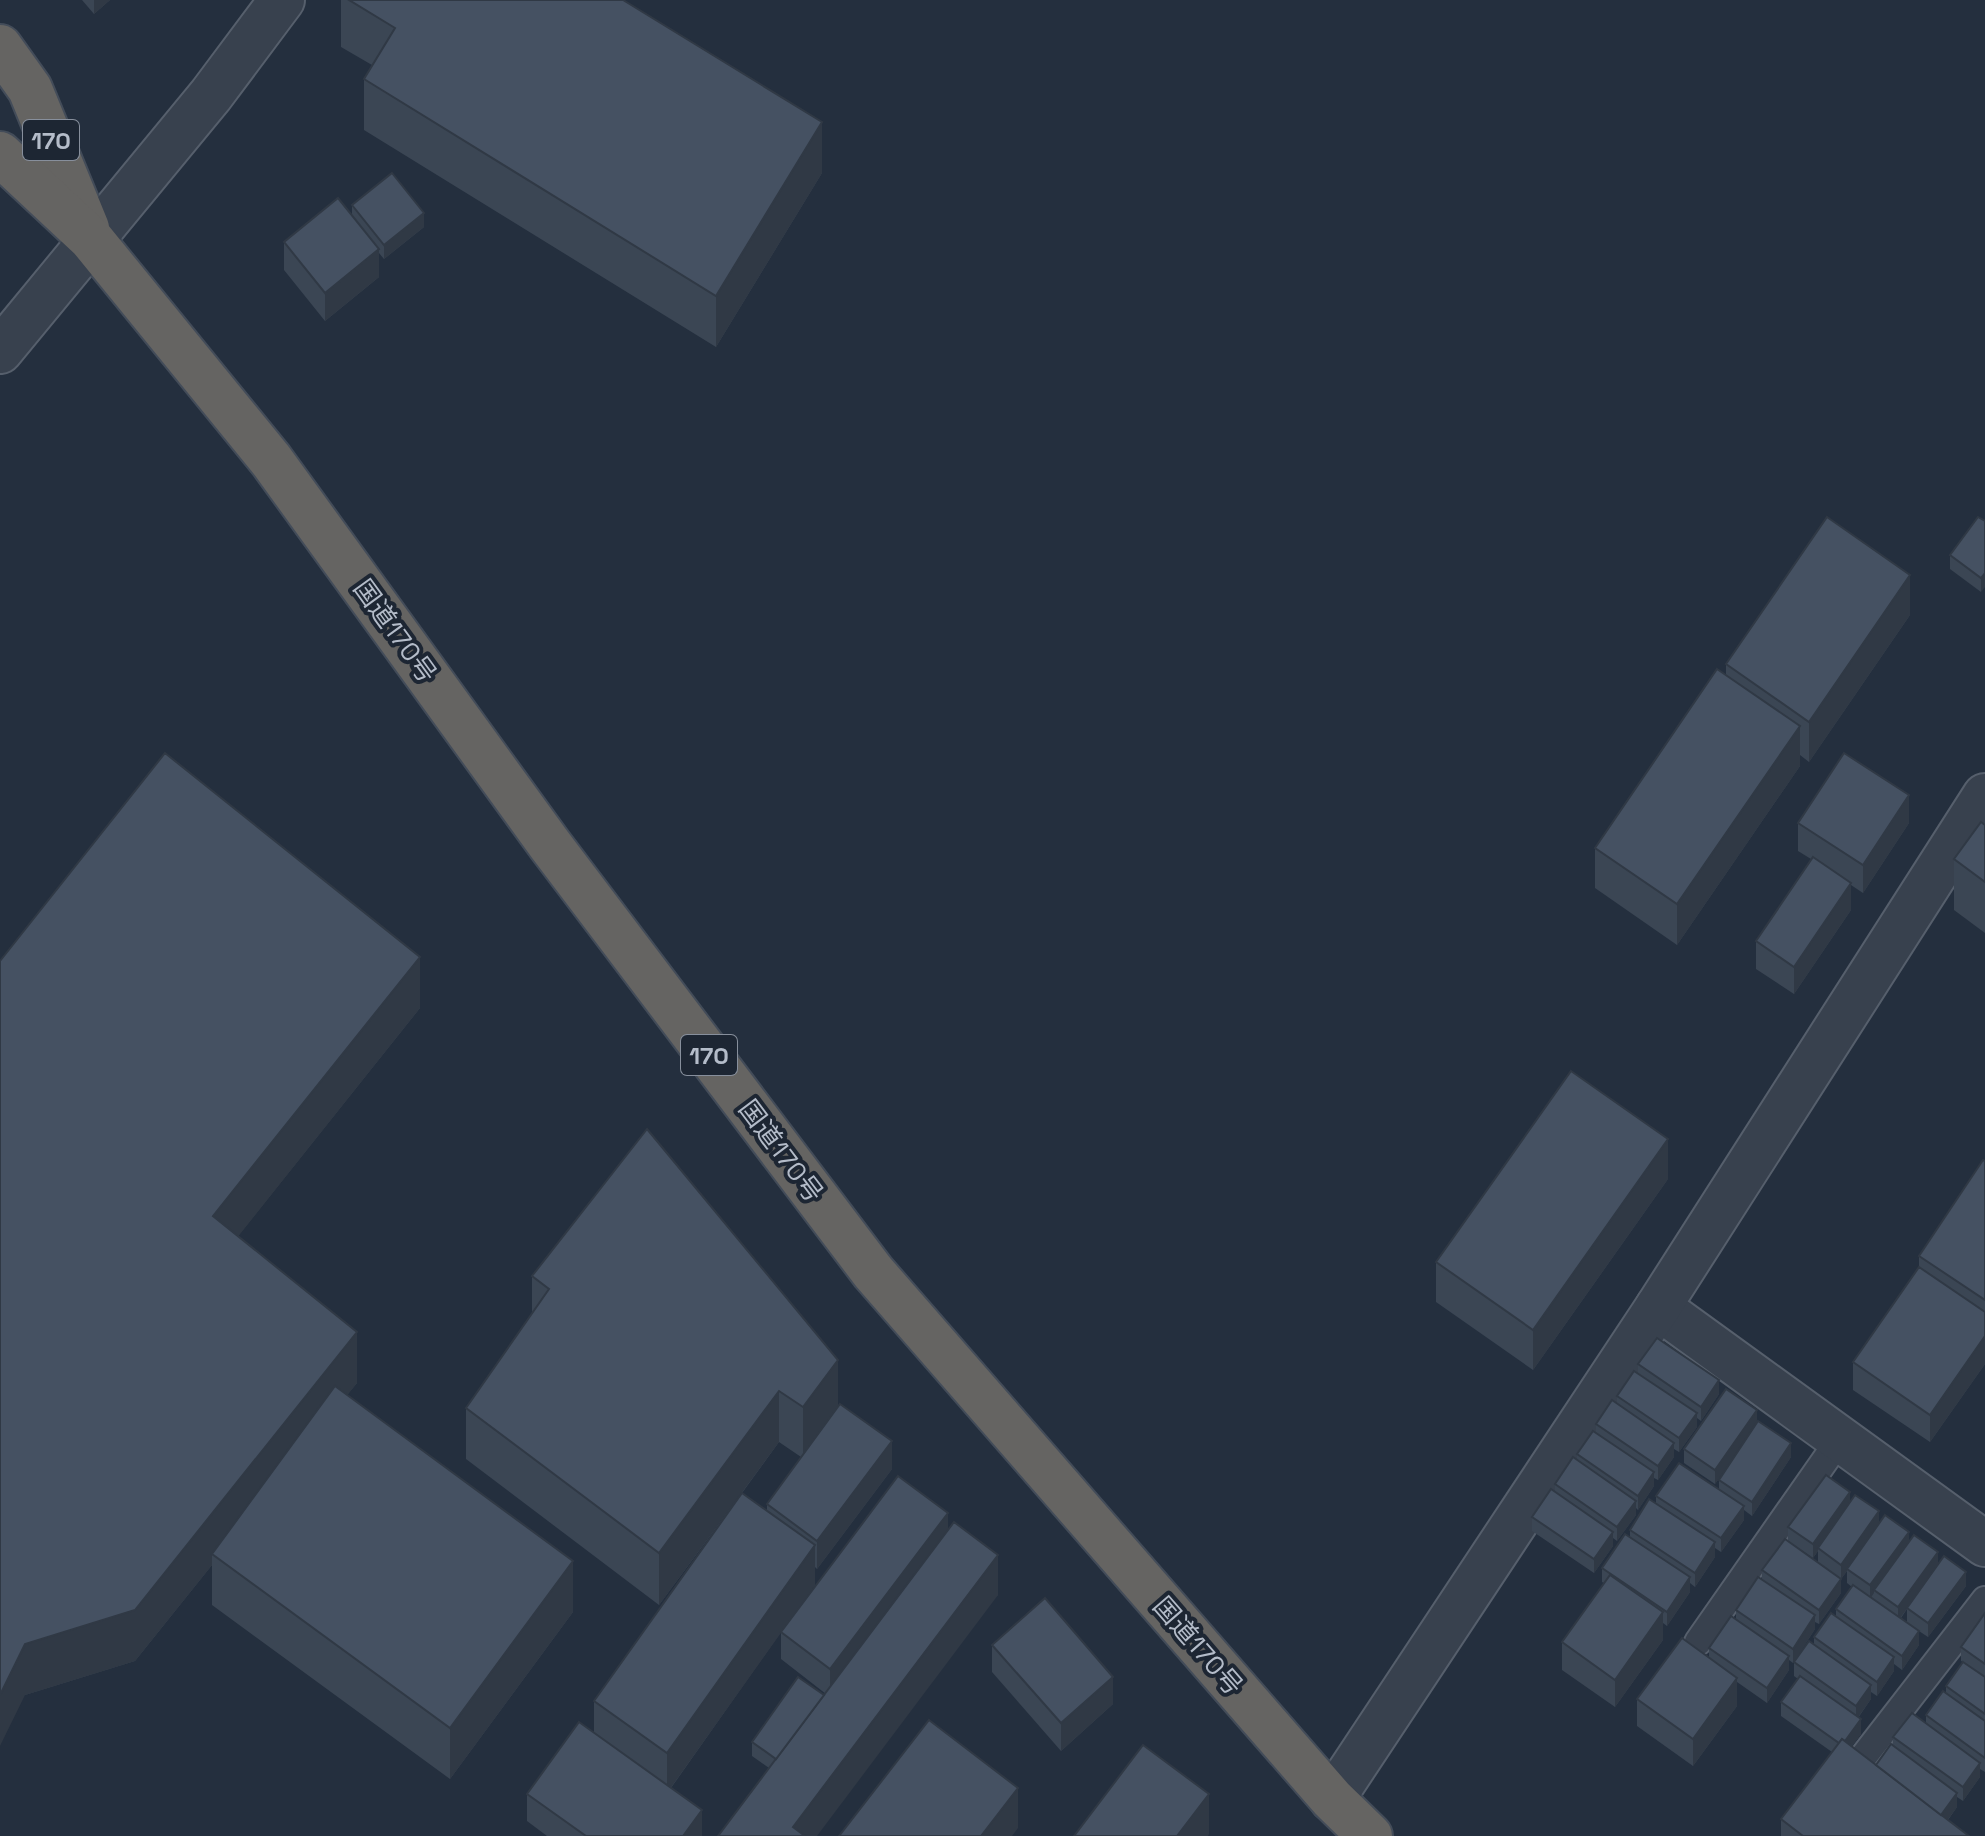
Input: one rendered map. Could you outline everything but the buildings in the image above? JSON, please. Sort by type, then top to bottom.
[{"type":"highway","name":"国道170号","points":[[0,47],[30,89],[91,239]]},
{"type":"highway","name":"国道170号","points":[[0,154],[91,239],[271,460],[550,845],[873,1272],[1332,1799],[1370,1836]]},
{"type":"street","points":[[0,351],[211,95],[272,4]]},
{"type":"street","points":[[1332,1799],[1658,1307],[1985,796]]},
{"type":"street","points":[[1658,1307],[1985,1544]]},
{"type":"lane","points":[[1698,1642],[1840,1439]]},
{"type":"lane","points":[[1864,1756],[1985,1600]]}]
